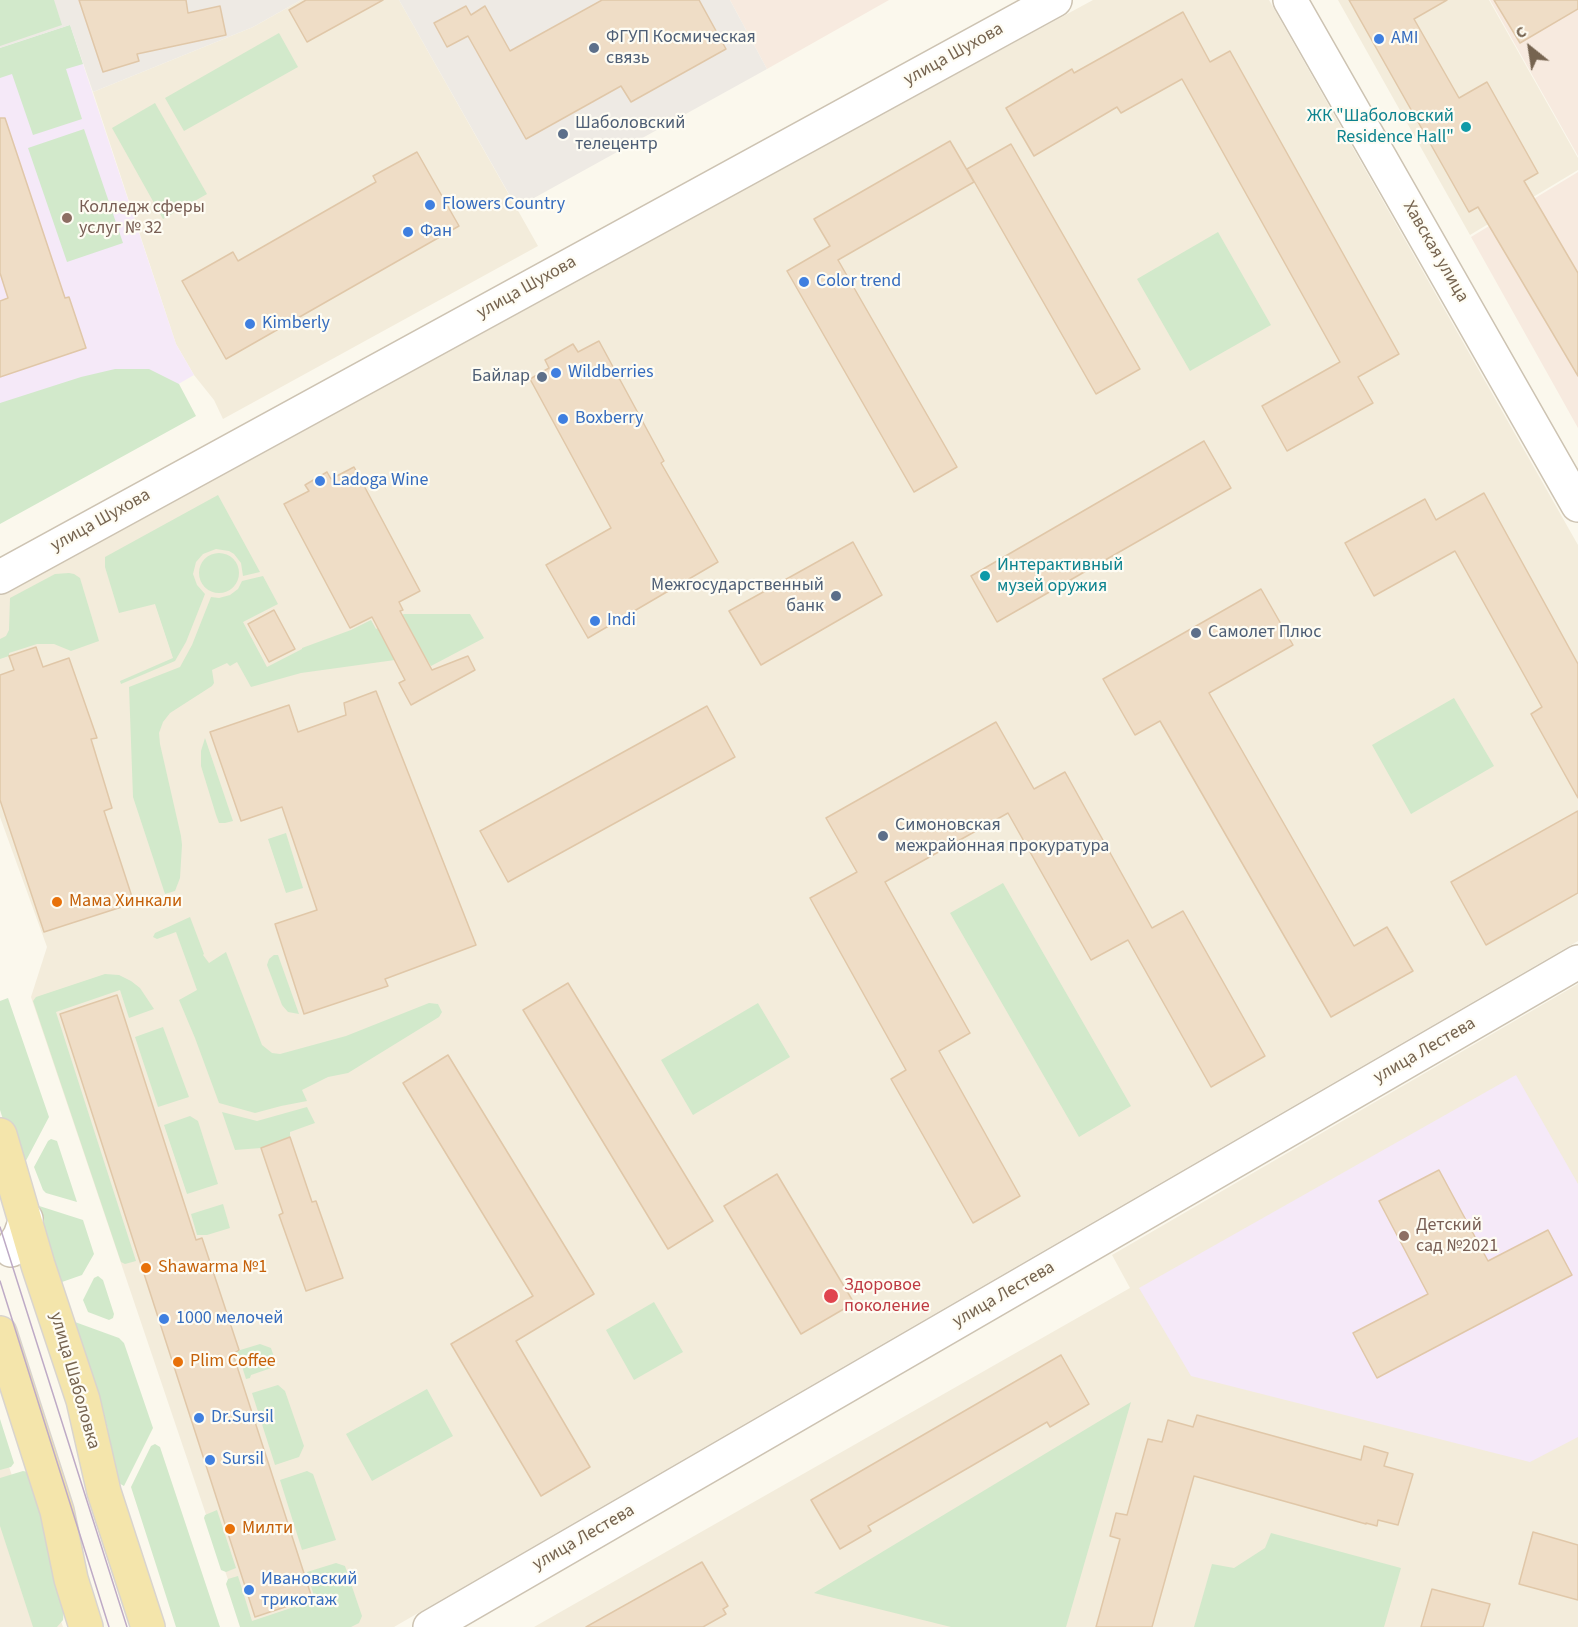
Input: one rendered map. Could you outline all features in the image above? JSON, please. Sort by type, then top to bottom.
[{"type":"main road","name":"улица Шаболовка","points":[[0,1135],[26,1219],[16,1257],[83,1400],[104,1492],[148,1627]]},
{"type":"main road","points":[[0,1333],[57,1511],[71,1579],[86,1627]]},
{"type":"street","name":"улица Шухова","points":[[0,577],[1054,0]]},
{"type":"street","name":"Хавская улица","points":[[1290,0],[1578,505]]},
{"type":"street","name":"улица Лестева","points":[[430,1627],[1578,962]]},
{"type":"shaded area","points":[[0,0],[301,0],[253,27],[93,92],[70,25],[0,48]]},
{"type":"shaded area","points":[[301,0],[399,0],[538,246],[223,419],[214,400],[194,375],[176,344],[93,92],[253,27]]},
{"type":"shaded area","name":"Шаболовский телецентр","points":[[399,0],[730,0],[767,69],[525,203],[518,210]]},
{"type":"shaded area","points":[[730,0],[889,0],[767,69]]},
{"type":"shaded area","points":[[1093,0],[1269,0],[1578,545],[1578,941],[394,1627],[244,1627],[31,997],[47,947],[0,817],[0,592]]},
{"type":"shaded area","points":[[1338,0],[1489,0],[1578,158],[1578,170],[1470,235]]},
{"type":"shaded area","points":[[1490,0],[1578,0],[1578,156]]},
{"type":"shaded area","name":"Колледж сферы услуг № 32","points":[[70,25],[176,344],[194,375],[83,439],[0,492],[0,48]]},
{"type":"shaded area","points":[[1578,172],[1578,428],[1471,237]]},
{"type":"shaded area","points":[[1578,984],[1578,1627],[534,1627],[1130,1288],[1112,1255]]},
{"type":"shaded area","name":"Детский сад №2021","points":[[1516,1075],[1578,1184],[1578,1437],[1530,1462],[1191,1376],[1139,1288]]},
{"type":"shaded area","points":[[0,1440],[63,1627],[0,1627]]},
{"type":"green space","points":[[0,0],[54,0],[62,25],[0,46]]},
{"type":"green space","points":[[70,25],[83,64],[66,69],[82,119],[33,135],[12,74],[0,78],[0,48]]},
{"type":"green space","points":[[279,33],[298,67],[184,131],[165,98]]},
{"type":"green space","points":[[155,103],[207,194],[163,219],[112,128]]},
{"type":"green space","points":[[84,129],[123,243],[67,262],[28,148]]},
{"type":"green space","points":[[1218,232],[1271,325],[1190,371],[1137,279]]},
{"type":"green space","points":[[115,369],[149,369],[179,384],[196,416],[0,524],[0,403],[81,377]]},
{"type":"green space","points":[[218,495],[260,572],[243,576],[241,563],[229,551],[216,549],[203,554],[196,562],[193,574],[197,585],[205,594],[186,642],[175,661],[121,684],[120,681],[173,658],[155,604],[119,613],[105,567],[105,557]]},
{"type":"green space","points":[[219,553],[233,559],[239,573],[233,587],[219,593],[205,587],[199,573],[205,559]]},
{"type":"green space","points":[[69,573],[80,578],[99,641],[71,651],[54,644],[37,644],[9,653],[9,656],[0,659],[0,639],[6,636],[9,630],[10,598],[55,574]]},
{"type":"green space","points":[[263,576],[278,604],[243,622],[267,667],[302,648],[371,620],[376,629],[404,614],[470,614],[484,638],[431,666],[419,647],[395,660],[301,673],[251,687],[237,662],[230,666],[227,663],[212,670],[214,683],[212,686],[170,713],[159,733],[182,845],[180,878],[175,891],[165,894],[133,797],[129,687],[180,667],[192,645],[211,597],[219,598],[230,595],[238,589],[242,581]]},
{"type":"green space","points":[[1454,698],[1494,766],[1411,814],[1372,745]]},
{"type":"green space","points":[[205,738],[233,821],[219,823],[216,815],[201,766],[201,751]]},
{"type":"green space","points":[[286,833],[303,888],[286,893],[268,839]]},
{"type":"green space","points":[[1003,883],[1131,1106],[1079,1137],[950,913]]},
{"type":"green space","points":[[190,917],[203,955],[209,963],[226,952],[262,1045],[272,1053],[280,1054],[346,1036],[429,1003],[438,1004],[442,1012],[439,1017],[348,1073],[328,1077],[302,1090],[307,1101],[255,1113],[219,1103],[179,1000],[197,990],[176,932],[157,939],[153,937],[155,933]]},
{"type":"green space","points":[[278,955],[299,1014],[288,1012],[282,1005],[267,965],[269,959]]},
{"type":"green space","points":[[105,974],[119,975],[131,981],[140,988],[154,1009],[129,1018],[120,990],[56,1012],[136,1261],[125,1264],[121,1262],[33,1001],[36,997]]},
{"type":"green space","points":[[8,998],[49,1117],[20,1172],[0,1110],[0,1001]]},
{"type":"green space","points":[[758,1003],[790,1057],[693,1115],[661,1060]]},
{"type":"green space","points":[[163,1027],[189,1097],[158,1107],[135,1037]]},
{"type":"green space","points":[[307,1107],[315,1123],[290,1132],[290,1137],[261,1148],[235,1150],[222,1112],[257,1121]]},
{"type":"green space","points":[[190,1116],[198,1121],[218,1184],[187,1194],[164,1125]]},
{"type":"green space","points":[[51,1139],[57,1141],[77,1202],[46,1193],[43,1190],[34,1167]]},
{"type":"green space","points":[[33,1204],[83,1220],[94,1254],[82,1275],[62,1282]]},
{"type":"green space","points":[[223,1204],[230,1228],[207,1235],[197,1235],[191,1214]]},
{"type":"green space","points":[[98,1276],[103,1280],[114,1314],[109,1320],[88,1312],[83,1300],[94,1278]]},
{"type":"green space","points":[[654,1302],[683,1352],[634,1380],[606,1330]]},
{"type":"green space","points":[[75,1322],[119,1338],[124,1343],[153,1428],[124,1486],[117,1482],[101,1402]]},
{"type":"green space","points":[[260,1344],[271,1348],[277,1366],[246,1379],[237,1351]]},
{"type":"green space","points":[[278,1385],[285,1391],[304,1446],[299,1457],[275,1465],[252,1393]]},
{"type":"green space","points":[[427,1389],[453,1436],[372,1481],[346,1434]]},
{"type":"green space","points":[[1131,1402],[1066,1627],[951,1627],[814,1593]]},
{"type":"green space","points":[[0,1419],[14,1463],[11,1467],[0,1470]]},
{"type":"green space","points":[[155,1444],[160,1447],[220,1627],[176,1627],[131,1487],[151,1446]]},
{"type":"green space","points":[[23,1471],[34,1473],[64,1609],[63,1620],[57,1627],[33,1627],[0,1526],[0,1478]]},
{"type":"green space","points":[[307,1471],[313,1474],[336,1540],[302,1550],[280,1480]]},
{"type":"green space","points":[[217,1510],[236,1568],[226,1572],[221,1570],[204,1518],[205,1515]]},
{"type":"green space","points":[[1271,1533],[1401,1568],[1384,1627],[1194,1627],[1212,1564],[1234,1568],[1265,1548]]},
{"type":"green space","points":[[336,1563],[345,1566],[362,1616],[359,1623],[351,1627],[240,1627],[226,1584],[228,1579],[238,1576],[252,1621],[315,1600],[307,1572]]},
{"type":"building","points":[[79,0],[186,0],[188,13],[220,6],[226,35],[137,54],[139,61],[103,72]]},
{"type":"building","points":[[306,0],[383,0],[307,42],[289,10]]},
{"type":"building","points":[[602,0],[699,0],[726,49],[631,102],[621,86],[526,139],[468,36],[447,47],[434,23],[466,6],[471,15],[485,6],[510,51]]},
{"type":"building","name":"ЖК \"Шаболовский Residence Hall\"","points":[[1349,0],[1447,0],[1414,19],[1459,98],[1487,82],[1538,173],[1524,181],[1578,273],[1578,376],[1478,207],[1469,212]]},
{"type":"building","points":[[1494,0],[1578,0],[1578,9],[1520,43]]},
{"type":"building","points":[[1183,12],[1210,62],[1230,51],[1399,354],[1358,377],[1373,403],[1287,451],[1262,406],[1340,362],[1182,79],[1121,113],[1117,107],[1034,156],[1006,108],[1072,69],[1074,73]]},
{"type":"building","points":[[0,118],[5,118],[65,298],[69,297],[86,348],[0,377],[0,301],[8,298],[0,273]]},
{"type":"building","points":[[950,141],[974,182],[838,260],[957,467],[914,492],[787,271],[830,246],[814,219]]},
{"type":"building","points":[[1011,144],[1140,369],[1096,394],[967,169]]},
{"type":"building","points":[[417,152],[459,226],[226,359],[182,281],[233,252],[238,261],[376,182],[373,176]]},
{"type":"building","points":[[599,341],[664,461],[661,463],[718,562],[588,638],[546,565],[611,528],[530,379],[549,368],[545,360],[573,344],[578,352]]},
{"type":"building","points":[[1204,441],[1231,488],[997,622],[971,576]]},
{"type":"building","points":[[354,467],[420,591],[399,602],[403,610],[400,611],[432,670],[468,656],[475,670],[411,705],[399,683],[405,680],[372,617],[350,628],[284,504],[309,491],[305,485],[327,472],[331,479]]},
{"type":"building","points":[[1484,493],[1578,664],[1578,798],[1531,714],[1542,707],[1455,551],[1374,596],[1345,543],[1425,499],[1436,520]]},
{"type":"building","points":[[853,542],[882,595],[761,665],[729,611]]},
{"type":"building","points":[[1261,589],[1293,645],[1209,693],[1354,946],[1387,927],[1413,971],[1331,1017],[1160,721],[1135,735],[1103,679]]},
{"type":"building","points":[[274,610],[295,649],[269,662],[248,624]]},
{"type":"building","points":[[36,647],[43,667],[69,658],[97,738],[91,739],[112,808],[104,811],[134,903],[44,932],[0,800],[0,675],[14,670],[9,656]]},
{"type":"building","points":[[376,691],[476,945],[385,979],[388,986],[304,1014],[275,924],[317,910],[282,807],[241,821],[210,732],[289,705],[298,732],[346,715],[344,703]]},
{"type":"building","points":[[707,706],[735,757],[508,882],[480,831]]},
{"type":"building","points":[[996,722],[1034,789],[1065,772],[1152,928],[1183,911],[1265,1056],[1211,1087],[1128,940],[1091,960],[1008,813],[885,882],[970,1033],[939,1051],[1020,1196],[973,1223],[891,1079],[906,1070],[810,898],[857,872],[826,818]]},
{"type":"building","points":[[1578,811],[1578,893],[1486,945],[1451,882]]},
{"type":"building","points":[[568,983],[713,1221],[668,1249],[523,1010]]},
{"type":"building","points":[[117,995],[196,1240],[202,1238],[239,1350],[233,1354],[312,1598],[255,1617],[60,1014]]},
{"type":"building","points":[[448,1055],[594,1294],[516,1341],[590,1467],[541,1496],[451,1344],[533,1296],[403,1083]]},
{"type":"building","points":[[290,1137],[312,1202],[316,1201],[343,1278],[306,1291],[279,1215],[283,1213],[261,1148]]},
{"type":"building","points":[[1439,1170],[1488,1261],[1548,1230],[1572,1275],[1377,1378],[1353,1333],[1428,1294],[1379,1201]]},
{"type":"building","points":[[777,1174],[854,1303],[801,1334],[724,1206]]},
{"type":"building","points":[[1061,1355],[1089,1404],[1050,1427],[1047,1422],[868,1526],[871,1531],[840,1549],[811,1500]]},
{"type":"building","points":[[1197,1415],[1361,1460],[1364,1446],[1388,1453],[1384,1466],[1413,1474],[1398,1525],[1378,1520],[1377,1526],[1366,1524],[1194,1476],[1152,1627],[1096,1627],[1120,1539],[1110,1536],[1116,1513],[1127,1515],[1148,1439],[1162,1442],[1168,1420],[1193,1427]]},
{"type":"building","points":[[1533,1532],[1578,1545],[1578,1600],[1519,1584]]},
{"type":"building","points":[[702,1562],[728,1606],[723,1609],[726,1614],[703,1627],[586,1627]]},
{"type":"building","points":[[1432,1589],[1490,1604],[1483,1627],[1421,1627]]},
{"type":"tram line","points":[[0,1227],[127,1627]]},
{"type":"tram line","points":[[0,1281],[109,1627]]},
{"type":"place","name":"AMI","points":[[1379,39]]},
{"type":"place","name":"ФГУП Космическая связь","points":[[594,48]]},
{"type":"place","name":"ЖК \"Шаболовский Residence Hall\"","points":[[1466,127]]},
{"type":"place","name":"Шаболовский телецентр","points":[[563,134]]},
{"type":"place","name":"Flowers Country","points":[[430,205]]},
{"type":"place","name":"Колледж сферы услуг № 32","points":[[67,218]]},
{"type":"place","name":"Фан","points":[[408,232]]},
{"type":"place","name":"Color trend","points":[[804,282]]},
{"type":"place","name":"Kimberly","points":[[250,324]]},
{"type":"place","name":"Wildberries","points":[[556,373]]},
{"type":"place","name":"Байлар","points":[[542,377]]},
{"type":"place","name":"Boxberry","points":[[563,419]]},
{"type":"place","name":"Ladoga Wine","points":[[320,481]]},
{"type":"place","name":"Интерактивный музей оружия","points":[[985,576]]},
{"type":"place","name":"Межгосударственный банк","points":[[836,596]]},
{"type":"place","name":"Indi","points":[[595,621]]},
{"type":"place","name":"Самолет Плюс","points":[[1196,633]]},
{"type":"place","name":"Симоновская межрайонная прокуратура","points":[[883,836]]},
{"type":"place","name":"Мама Хинкали","points":[[57,902]]},
{"type":"place","name":"Детский сад №2021","points":[[1404,1236]]},
{"type":"place","name":"Shawarma №1","points":[[146,1268]]},
{"type":"place","name":"Здоровое поколение","points":[[831,1296]]},
{"type":"place","name":"1000 мелочей","points":[[164,1319]]},
{"type":"place","name":"Plim Coffee","points":[[178,1362]]},
{"type":"place","name":"Dr.Sursil","points":[[199,1418]]},
{"type":"place","name":"Sursil","points":[[210,1460]]},
{"type":"place","name":"Милти","points":[[230,1529]]},
{"type":"place","name":"Ивановский трикотаж","points":[[249,1590]]}]
